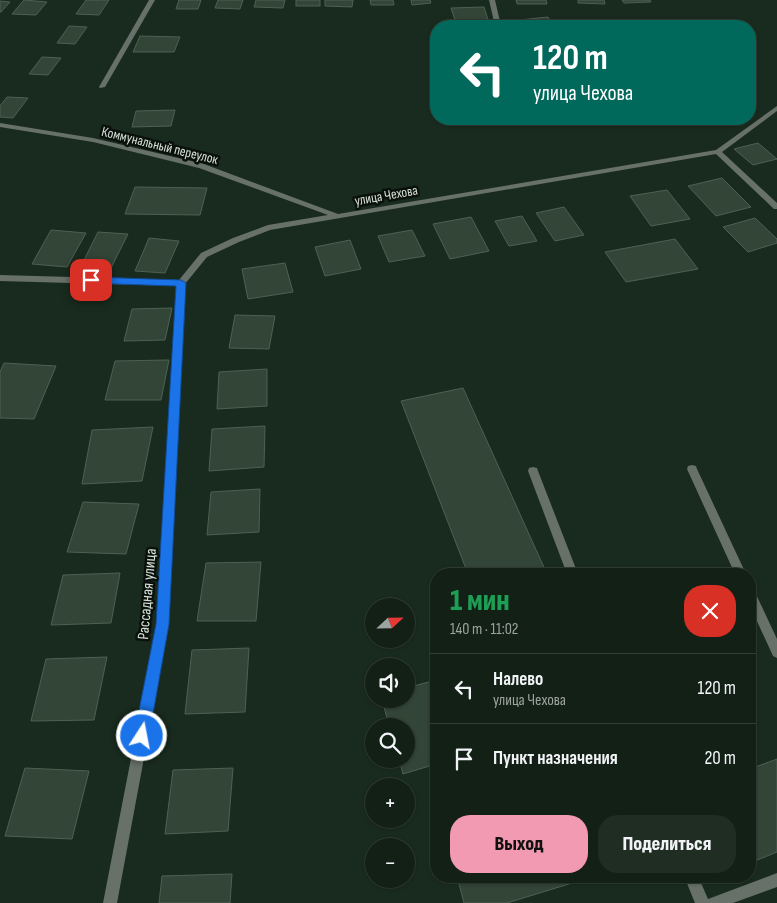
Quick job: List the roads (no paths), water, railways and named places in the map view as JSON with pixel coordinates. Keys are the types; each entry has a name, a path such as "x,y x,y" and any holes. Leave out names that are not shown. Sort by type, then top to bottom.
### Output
{"street":[{"path":"102,87 152,0"},
{"path":"492,0 497,20"},
{"name":"улица Чехова","path":"756,124 777,108"},
{"name":"Коммунальный переулок","path":"0,125 93,140 201,166 338,217"},
{"name":"улица Чехова","path":"181,283 204,255 268,228 718,152 754,125"},
{"path":"718,152 777,207"},
{"path":"0,278 181,283"},
{"name":"Рассадная улица","path":"110,903 163,624 181,283"},
{"path":"692,469 738,568"},
{"path":"533,471 571,568"},
{"path":"756,607 777,652"},
{"path":"713,903 777,880"},
{"path":"694,883 702,903"}]}
